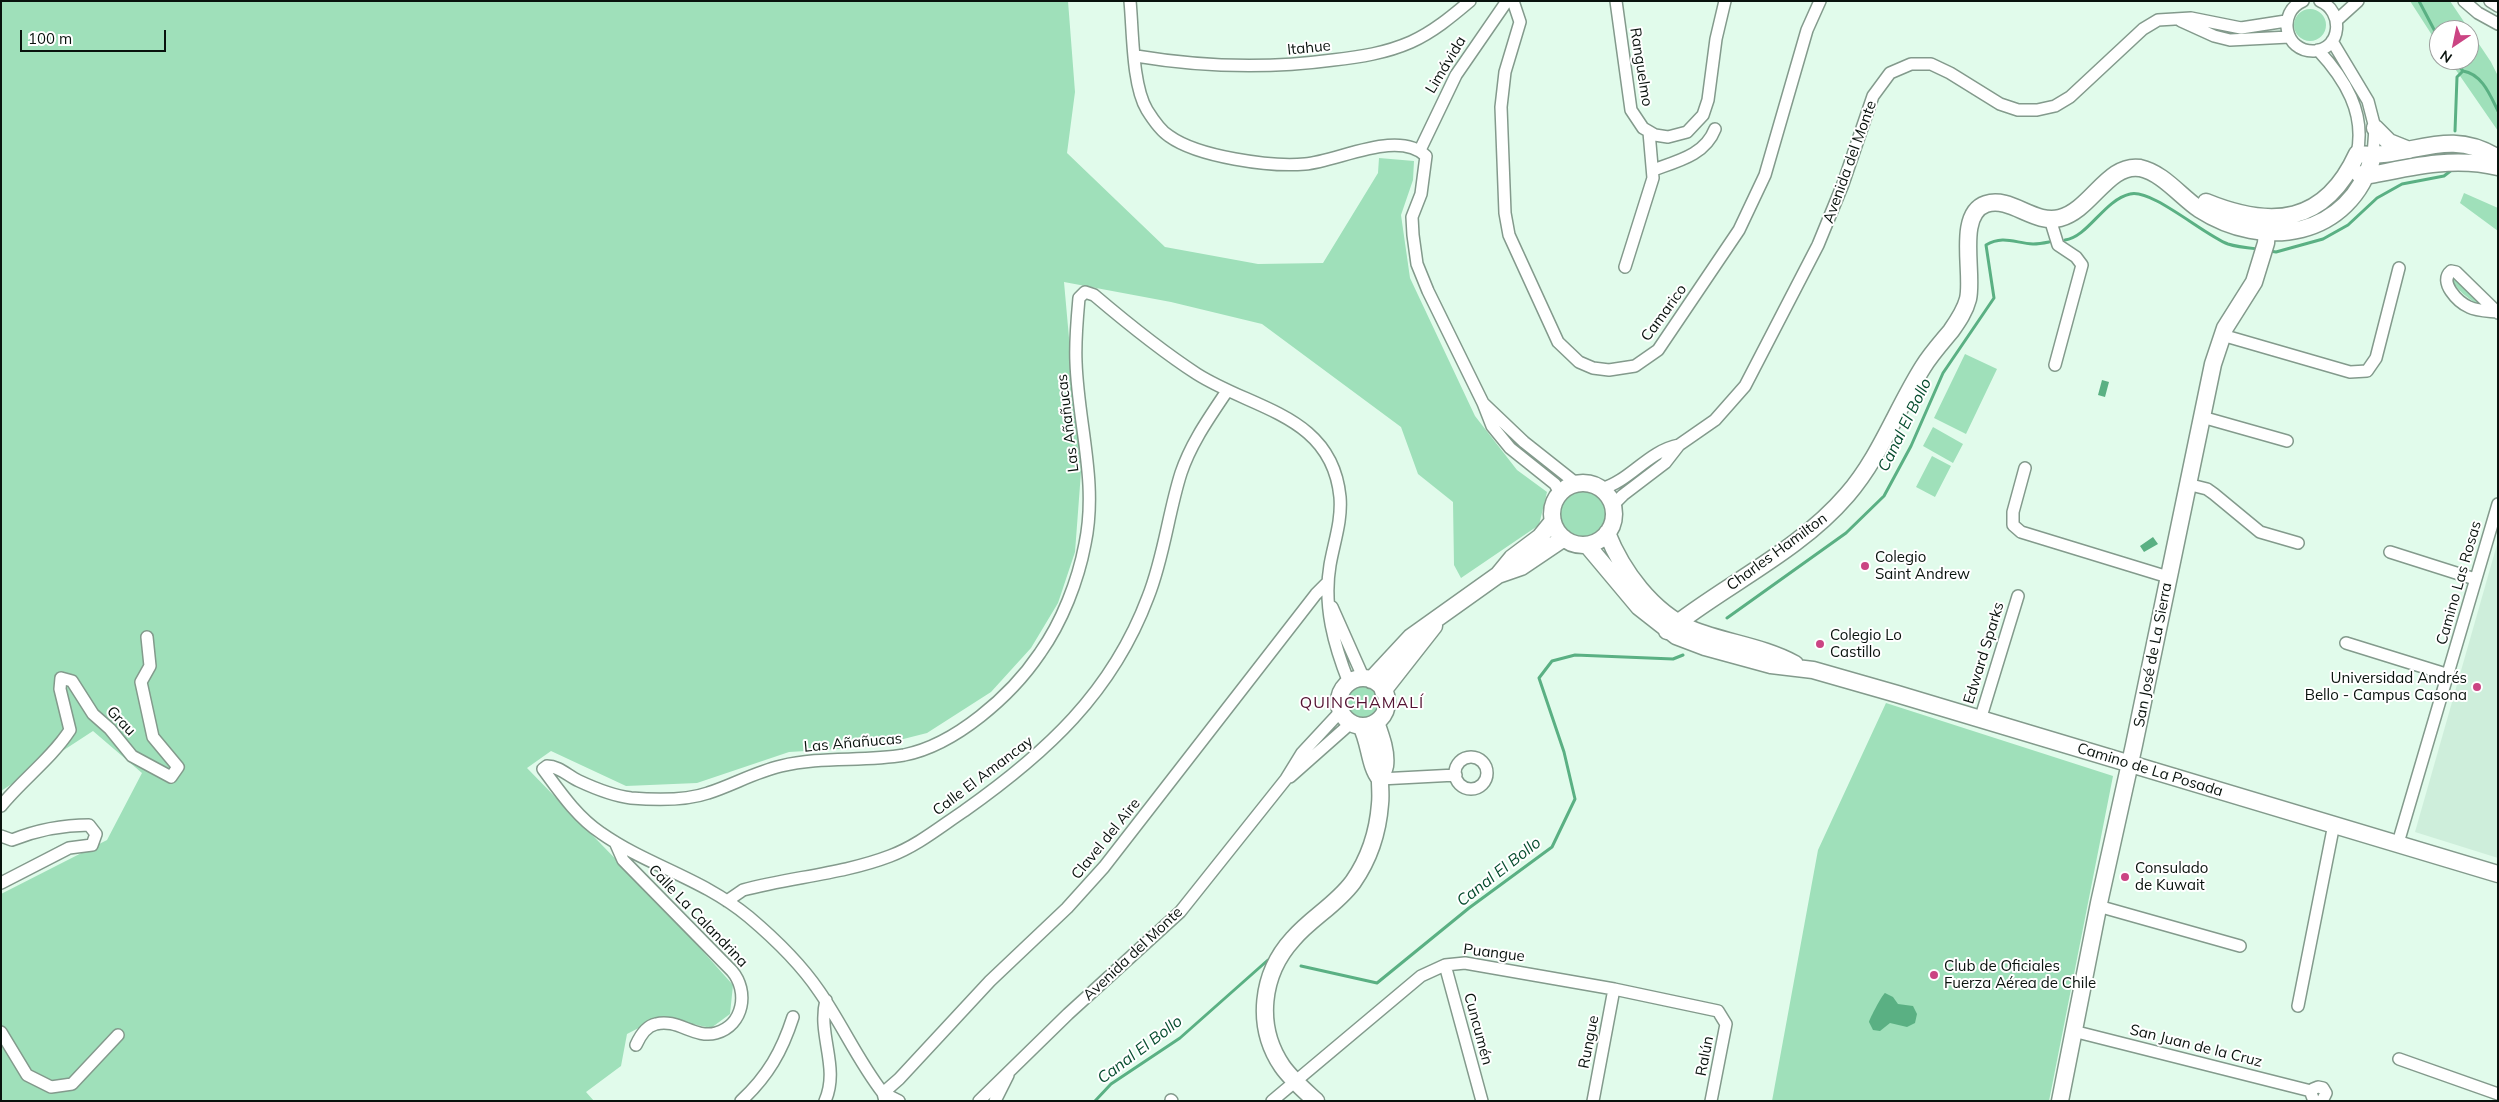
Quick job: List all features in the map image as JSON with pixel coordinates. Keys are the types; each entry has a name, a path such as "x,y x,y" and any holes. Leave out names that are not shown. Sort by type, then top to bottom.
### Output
{"street":[{"path":"1130,1 1137,80 1146,109 1168,136 1190,147 1225,157 1264,164 1306,164 1386,144 1420,150 1426,156 1421,194 1412,217 1418,264 1428,291 1492,426 1503,441 1555,484 1560,493"},
{"name":"Itahue","path":"1136,56 1191,64 1247,67 1303,64 1362,56 1386,51 1420,38 1444,23 1470,1"},
{"name":"Limávida","path":"1420,150 1456,75 1507,1"},
{"name":"Camarico","path":"1512,1 1520,22 1505,72 1501,107 1505,213 1509,235 1558,342 1579,362 1593,368 1608,370 1635,366 1658,350 1739,230 1765,174 1806,30 1820,1"},
{"name":"Ranguelmo","path":"1616,1 1629,104 1634,117 1649,132"},
{"path":"1625,267 1651,186 1653,170 1649,132 1661,136 1680,135 1694,127 1703,115 1708,100 1716,39 1725,1"},
{"path":"2303,1 2291,5 2286,21 2289,37 2299,47 2318,50 2332,41 2337,31 2337,20 2328,3"},
{"path":"2337,20 2358,1"},
{"path":"2464,1 2478,13 2498,24"},
{"path":"2490,1 2498,6"},
{"path":"2172,18 2214,36 2230,40 2289,37"},
{"name":"Avenida del Monte","path":"1612,506 1622,495 1665,463 1679,445 1723,413 1738,396 1751,376 1818,245 1843,184 1873,96 1890,73 1911,64 1931,64 1950,72 2000,104 2018,110 2037,110 2055,106 2070,97 2147,26 2158,20 2192,18 2242,28 2286,21"},
{"path":"2268,225 2303,230 2326,220 2350,199 2366,176 2373,156 2375,128 2364,91 2332,41"},
{"path":"2055,365 2082,265 2076,257 2058,244 2050,219 2060,218 2077,210 2112,176 2127,168 2151,172 2212,216 2253,230 2316,206 2340,185 2349,172 2357,154 2360,125 2353,99 2318,50"},
{"path":"2375,128 2389,142 2409,150"},
{"path":"1653,170 1699,152 1709,142 1715,129"},
{"path":"2357,154 2373,156 2462,143 2483,149 2498,158"},
{"path":"2349,172 2366,176 2447,162 2474,162 2498,167"},
{"name":"Charles Hamilton","path":"1673,626 1807,533 1830,514 1859,481 1876,456 1922,369 1963,312 1968,298 1970,279 1968,229 1973,213 1986,204 1998,203 2050,219"},
{"name":"San José de La Sierra","path":"2060,1101 2098,906 2130,764 2202,417 2222,334 2254,282 2268,225"},
{"path":"2222,334 2350,372 2367,371 2376,358 2399,268"},
{"name":"Las Añañucas","path":"615,842 582,817 543,769 547,766 553,766 578,781 628,798 657,800 707,794 743,777 782,766 820,760 874,759 906,754 950,737 978,718 1009,691 1040,653 1066,607 1085,544 1091,498 1076,364 1079,298 1085,292 1094,296 1180,363 1227,391"},
{"path":"1227,391 1292,419 1315,439 1328,456 1336,476 1341,510 1328,582 1330,604 1367,683 1386,708 1357,721"},
{"name":"Calle El Amancay","path":"727,901 743,890 867,864 910,847 1014,775 1062,732 1106,677 1137,623 1159,567 1185,463 1198,434 1227,391"},
{"path":"1483,404 1524,442 1577,484"},
{"path":"2202,417 2287,441"},
{"name":"Avenida del Monte","path":"1601,489 1614,484 1659,452 1679,445"},
{"path":"2025,468 2013,512 2013,525 2021,532 2168,577"},
{"path":"1577,484 1592,485 1601,489 1612,506 1612,523 1607,534 1598,541 1587,544 1572,543 1564,538 1553,521 1553,506 1560,493 1577,484"},
{"path":"2187,484 2207,489 2260,532 2298,543"},
{"name":"Camino Las Rosas","path":"2398,843 2498,504"},
{"path":"1316,1101 1295,1082 1278,1060 1267,1033 1265,1005 1268,984 1277,962 1288,944 1340,897 1360,871 1370,851 1377,827 1380,779 1374,769 1369,745 1357,721 1339,698 1344,687 1367,683 1439,618 1498,575 1512,558 1540,537 1553,521"},
{"name":"Camino de La Posada","path":"1607,534 1616,554 1635,583 1689,642 1770,665 1801,668 2498,874"},
{"path":"1498,575 1521,566 1564,538"},
{"name":"Camino de La Posada","path":"1587,544 1640,607 1673,626"},
{"path":"2390,552 2475,579"},
{"name":"Clavel del Aire","path":"884,1097 1005,965 1067,908 1104,867 1312,599 1328,582"},
{"name":"Edward Sparks","path":"1980,720 2018,596"},
{"name":"Grau","path":"1,806 34,769 60,745 70,730 60,689 62,678 72,681 93,714 110,729 132,756 171,777 178,766 153,738 141,682 150,666 147,638"},
{"path":"2346,643 2449,675"},
{"name":"Avenida del Monte","path":"980,1101 993,1086 1009,1074 1062,1020 1180,912 1286,780 1302,753 1357,721"},
{"path":"1380,779 1456,775"},
{"path":"2298,1006 2334,824"},
{"path":"1,836 12,840 32,832 76,825 89,825 96,834 92,845 69,848 1,883"},
{"path":"615,842 689,878 727,901 781,947 807,974 826,1000 850,1045 884,1097 899,1101"},
{"name":"Calle La Calandrina","path":"615,842 623,860 732,971 740,982 743,994 741,1007 736,1018 722,1031 703,1034 675,1025 659,1023 647,1029 636,1045"},
{"path":"2098,906 2240,946"},
{"name":"Puangue","path":"1272,1101 1406,986 1428,972 1445,965 1476,963 1614,988 1711,1008 1723,1017"},
{"name":"Cuncumén","path":"1445,965 1482,1101"},
{"name":"Rungue","path":"1593,1101 1614,988"},
{"path":"825,1101 832,1073 823,1019 826,1000"},
{"path":"741,1101 758,1085 772,1066 783,1045 793,1017"},
{"name":"Ralún","path":"1712,1101 1725,1030 1723,1017"},
{"name":"San Juan de la Cruz","path":"2074,1030 2313,1096 2315,1087 2323,1088 2326,1095 2322,1101"},
{"path":"1,1032 27,1075 52,1087 72,1084 118,1035"},
{"path":"2399,1059 2498,1094"},
{"name":"Avenida del Monte","path":"995,1101 1009,1074"}],"shaded area":[{"path":"1,1 1068,1 1075,92 1067,153 1165,247 1258,264 1323,263 1378,173 1379,158 1414,161 1413,180 1401,215 1410,278 1475,416 1517,470 1547,492 1539,525 1461,578 1454,565 1453,502 1418,474 1401,427 1262,324 1171,302 1064,282 1081,472 1075,552 1058,603 1031,648 991,692 927,733 872,747 789,752 697,783 626,786 551,751 527,768 674,919 733,985 730,1014 711,1028 660,1017 627,1034 621,1066 586,1092 594,1101 1,1101 1,894 107,840 142,773 93,731 1,791"},
{"path":"2410,1 2450,1 2463,20 2429,20 2429,30"},
{"path":"2310,9 2321,14 2326,25 2321,36 2310,41 2299,36 2294,25 2299,14"},
{"path":"2479,44 2498,76 2498,131 2456,70 2479,70"},
{"path":"2464,193 2498,208 2498,231 2460,203"},
{"path":"2451,276 2456,277 2487,305 2483,307 2468,298 2459,290"},
{"path":"1965,354 1997,369 1966,434 1934,418"},
{"path":"2102,380 2109,382 2105,397 2098,395"},
{"path":"1933,427 1963,444 1953,463 1923,446"},
{"path":"1932,456 1951,466 1935,497 1916,487"},
{"path":"1583,491 1592,493 1600,498 1605,506 1607,515 1605,524 1600,532 1592,537 1583,539 1574,537 1566,532 1561,524 1559,515 1561,506 1566,498 1574,493"},
{"path":"2153,537 2158,544 2144,552 2140,546"},
{"name":"Universidad Andrés Bello - Campus Casona","path":"2498,541 2498,858 2415,832"},
{"path":"1363,685 1375,690 1380,702 1375,714 1363,719 1351,714 1346,702 1351,690"},
{"name":"Club de Oficiales Fuerza Aérea de Chile","path":"1886,703 2113,776 2049,1101 1772,1101 1818,850"},
{"path":"1885,993 1893,997 1898,1004 1913,1006 1917,1014 1915,1023 1907,1027 1890,1023 1880,1031 1873,1030 1869,1022"}],"waterway":[{"path":"2419,1 2429,20"},
{"name":"Canal El Bollo","path":"2455,131 2457,77 2463,71 2475,76 2485,86 2498,111"},
{"name":"Canal El Bollo","path":"2270,251 2276,252 2323,239 2348,225 2377,198 2402,184 2444,176 2453,169"},
{"name":"Canal El Bollo","path":"2065,240 2081,232 2112,203 2130,194 2139,194 2164,205 2228,244 2258,249"},
{"name":"Canal El Bollo","path":"1727,618 1846,533 1884,496 1911,446 1943,373 1994,298 1986,245 1998,240 2033,244 2049,242"},
{"name":"Canal El Bollo","path":"1301,966 1377,983 1469,908 1552,847 1575,799 1564,752 1539,678 1552,661 1575,655 1673,659 1683,655"},
{"name":"Canal El Bollo","path":"1095,1101 1111,1084 1180,1038 1268,960"}],"place":[{"name":"Colegio Saint Andrew","path":"1865,566"},
{"name":"Colegio Lo Castillo","path":"1820,644"},
{"name":"Universidad Andrés Bello - Campus Casona","path":"2477,687"},
{"name":"Consulado de Kuwait","path":"2125,877"},
{"name":"Club de Oficiales Fuerza Aérea de Chile","path":"1934,975"}],"district":[{"name":"QUINCHAMALÍ","path":"1362,703"}]}
